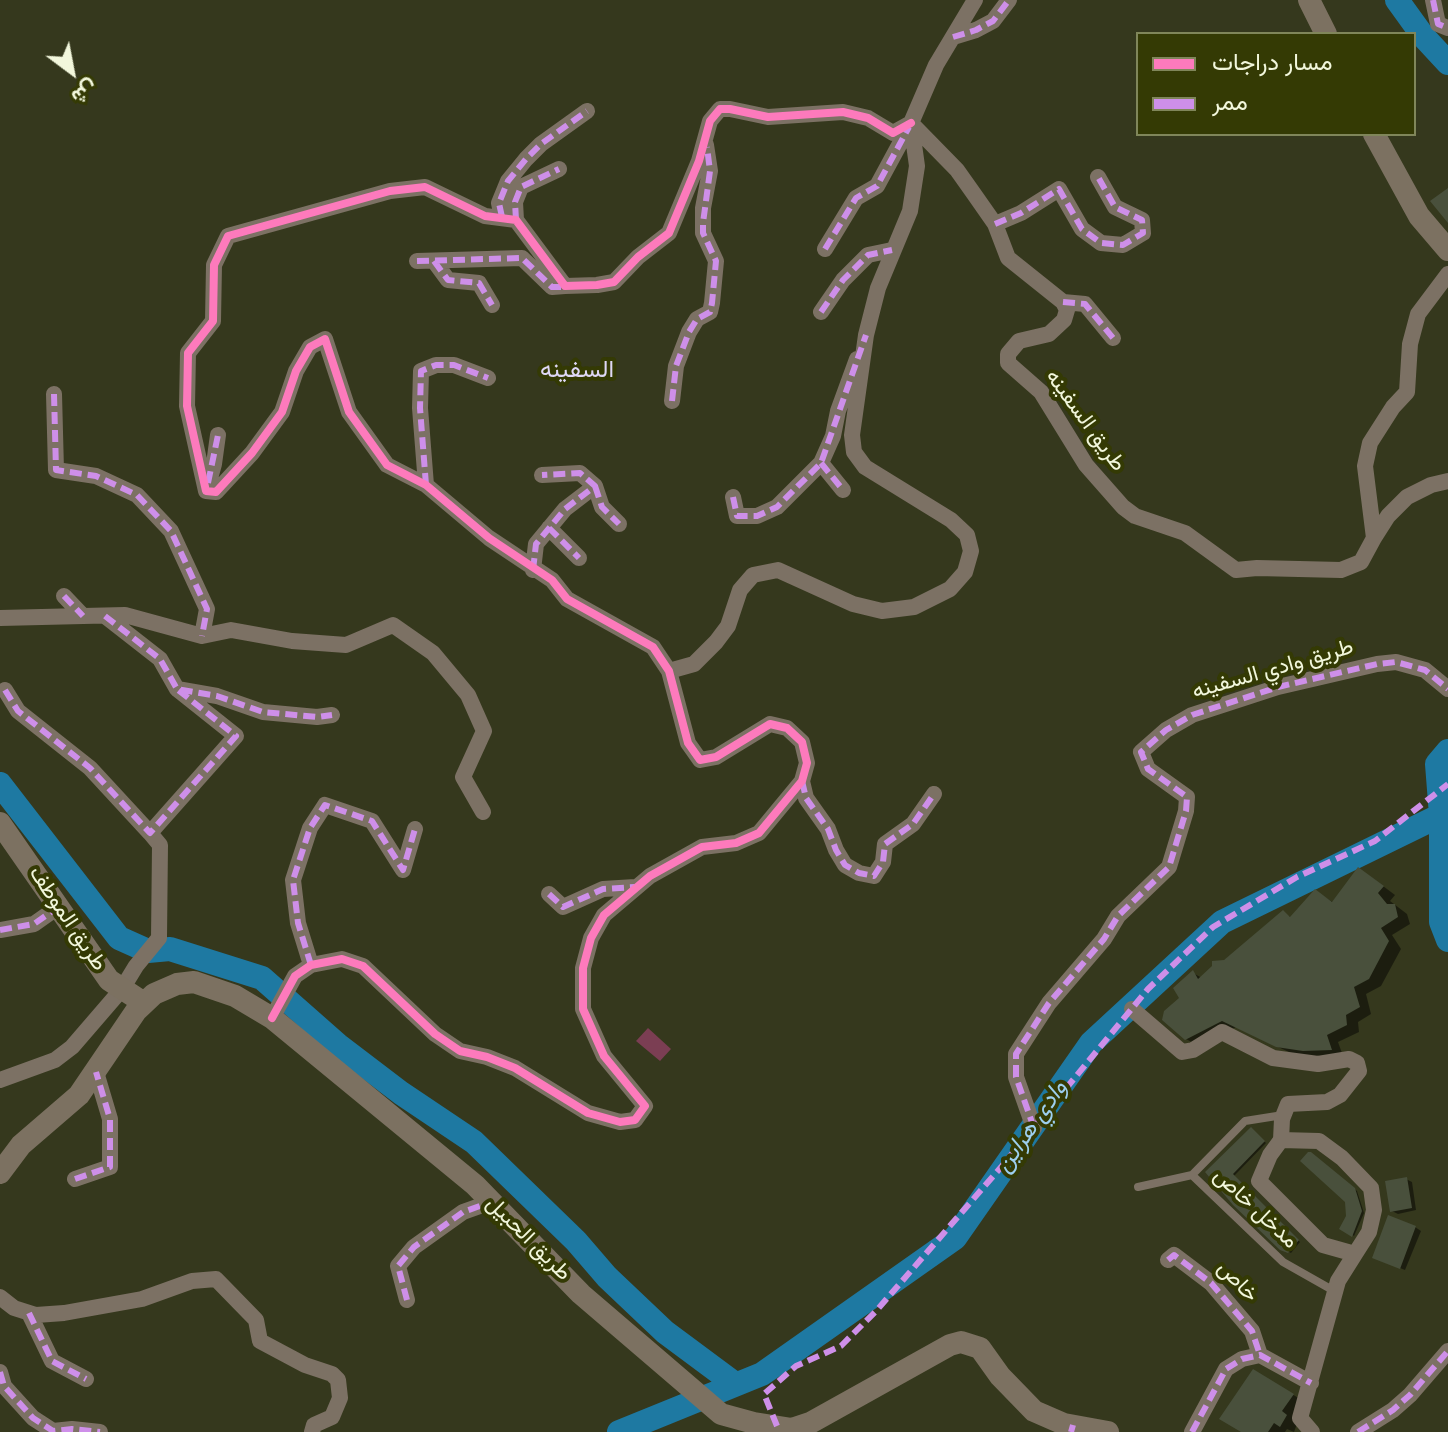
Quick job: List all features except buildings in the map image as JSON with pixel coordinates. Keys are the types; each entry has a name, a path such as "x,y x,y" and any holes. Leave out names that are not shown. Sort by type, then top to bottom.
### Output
{"street":[{"path":"825,249 856,198 877,186 911,123 936,65 975,0"},
{"path":"953,37 993,21 1009,0"},
{"path":"1309,0 1325,32"},
{"path":"1433,0 1438,24 1448,28"},
{"path":"417,261 522,258 552,287 614,282 638,257 669,233 699,161 704,135 720,109 768,117 843,112 868,118 893,133 911,123"},
{"path":"565,286 499,203 508,181 541,144 587,111"},
{"path":"911,123 957,170 995,224 1008,258 1063,302 1085,304 1113,338"},
{"path":"733,497 737,516 757,516 777,507 821,463 892,250 910,211 917,166 911,123"},
{"path":"672,401 676,366 689,332 697,319 710,312 712,303 716,261 703,233 703,208 710,171 704,135"},
{"path":"1375,136 1419,216 1448,250"},
{"path":"509,218 521,187 559,169"},
{"path":"995,224 1021,213 1059,189 1082,229 1101,243 1123,245 1143,233 1142,220 1115,207 1098,177"},
{"path":"206,491 187,406 188,353 213,321 214,265 228,236 390,191 425,187 485,216 509,218"},
{"path":"821,312 843,280 868,255 892,250"},
{"path":"434,261 448,280 479,283 492,305"},
{"path":"1374,538 1365,466 1370,443 1393,407 1407,392 1410,344 1418,314 1448,274"},
{"name":"طريق السفينه","path":"1063,302 1067,310 1064,320 1049,334 1019,341 1008,354 1008,363 1041,392 1086,465 1123,507 1135,516 1185,533 1236,570 1341,570 1361,562 1388,516 1407,497 1431,485 1448,481"},
{"path":"669,671 694,664 716,642 728,626 740,590 753,575 778,570 853,604 882,611 914,607 950,589 965,572 971,551 967,535 951,520 865,467 854,452 852,435 866,335"},
{"path":"206,491 216,492 252,453 282,412 296,371 310,347 325,339 349,412 387,465 426,485 470,524 533,570 552,580 567,599 653,647 669,671 688,743 700,760 716,757 770,724 787,728 802,742 807,763 802,781 759,833 736,843 702,847 635,887 604,915 591,938 583,968 583,1009 604,1056 645,1106 635,1120 620,1122 588,1113 515,1068 460,1051 435,1034 363,966 342,959 311,965 295,976 272,1018"},
{"path":"426,485 420,408 421,371 436,365 454,365 488,378"},
{"path":"54,394 56,470 96,476 137,495 171,531 207,609 202,636"},
{"path":"206,491 218,435"},
{"path":"821,463 843,490"},
{"path":"542,475 580,473 595,486 602,507 619,524"},
{"path":"533,570 536,544 565,509 595,486"},
{"path":"549,528 579,558"},
{"path":"64,596 83,616"},
{"path":"0,618 125,615 202,636 231,630 292,641 346,645 393,625 433,653 468,695 484,731 463,777 483,812"},
{"path":"105,616 160,659 177,689 236,736 150,833"},
{"name":"طريق وادي السفينه","path":"1034,1128 1016,1077 1016,1054 1049,1003 1104,939 1118,916 1169,867 1186,811 1187,797 1148,769 1141,752 1166,730 1192,715 1253,694 1377,664 1396,662 1425,670 1448,689"},
{"path":"177,689 217,696 263,712 317,717 332,715"},
{"path":"0,1080 55,1060 72,1047 122,989 159,938 160,845 90,768 18,711 5,690"},
{"path":"802,781 806,798 828,829 845,865 859,873 874,876 883,862 885,844 913,824 934,794"},
{"path":"311,965 298,923 293,880 310,828 325,805 372,821 403,870 415,829"},
{"name":"طريق الموطف","path":"0,823 109,980 144,1003"},
{"path":"549,894 563,907 603,889 635,887"},
{"path":"0,930 34,924 58,907"},
{"name":"طريق الحبيل","path":"0,1173 21,1145 79,1095 144,1003 154,994 177,984 194,982 235,996 272,1018 443,1159 491,1202 581,1294 721,1414 748,1428 792,1429 810,1423 950,1345 961,1342 980,1348 1000,1376 1034,1411 1072,1429 1108,1432"},
{"path":"1132,1009 1182,1052 1193,1050 1222,1032 1273,1058 1318,1064 1349,1059 1357,1063 1359,1071 1340,1095 1327,1102 1288,1104 1283,1115 1281,1140 1270,1155 1259,1181 1323,1245 1355,1254"},
{"path":"75,1179 110,1167 110,1119 96,1072"},
{"path":"1281,1140 1319,1141 1342,1158 1371,1188 1374,1210 1369,1232 1338,1281 1300,1418 1312,1432"},
{"path":"407,1300 398,1266 414,1247 463,1212 491,1202"},
{"name":"خاص","path":"1168,1260 1174,1255 1211,1283 1252,1331 1260,1355"},
{"path":"0,1297 14,1308 36,1315 64,1313 142,1299 192,1281 216,1279 256,1320 260,1341 305,1365 332,1374 338,1380 340,1398 332,1417 314,1425 312,1432"},
{"path":"29,1313 52,1361 86,1379"},
{"path":"1358,1432 1410,1395 1448,1351"},
{"path":"1192,1432 1226,1369 1242,1359 1260,1355 1311,1383"},
{"path":"0,1372 4,1386 37,1425 53,1431 72,1429 100,1432"}],"lane":[{"name":"مدخل خاص","path":"1138,1187 1192,1175 1245,1121 1283,1115"},
{"name":"مدخل خاص","path":"1192,1175 1283,1262 1336,1292"}],"shaded area":[{"path":"648,1028 671,1049 660,1061 636,1041"}],"waterway":[{"path":"1397,0 1423,36 1448,63"},
{"path":"1448,751 1437,764 1441,815 1441,922 1448,940"},
{"path":"0,784 119,938 148,951 170,949 262,978 338,1045 401,1093 474,1142 665,1332 735,1384"},
{"name":"وادي هراين","path":"619,1432 762,1374 955,1238 1091,1043 1222,922 1441,815"}],"marked path":[{"path":"953,37 993,21 1009,0"},
{"path":"1433,0 1438,24 1448,28"},
{"path":"502,217 499,203 508,181 541,144 587,111"},
{"path":"825,249 856,198 877,186 909,127"},
{"path":"672,401 676,366 689,332 697,319 710,312 712,303 716,261 703,233 710,171 707,147"},
{"path":"516,220 515,202 521,187 559,169"},
{"path":"995,224 1021,213 1059,189 1082,229 1101,243 1123,245 1143,233 1142,220 1115,207 1098,177"},
{"path":"821,312 843,280 868,255 892,250"},
{"path":"417,261 522,258 552,287 561,287"},
{"path":"434,261 448,280 479,283 492,305"},
{"path":"1063,302 1085,304 1113,338"},
{"path":"733,497 737,516 757,516 777,507 821,463 866,335"},
{"path":"426,485 420,408 421,371 436,365 454,365 488,378"},
{"path":"54,394 56,470 96,476 137,495 171,531 207,609 202,636"},
{"path":"208,483 218,435"},
{"path":"821,463 843,490"},
{"path":"533,570 536,544 565,509 595,486 580,473 542,475"},
{"path":"595,486 602,507 619,524"},
{"path":"549,528 579,558"},
{"path":"64,596 83,616"},
{"path":"105,616 160,659 177,689 217,696 263,712 317,717 332,715"},
{"path":"1034,1128 1016,1077 1016,1054 1049,1003 1104,939 1118,916 1169,867 1186,811 1187,797 1148,769 1141,752 1166,730 1192,715 1278,687 1377,664 1396,662 1425,670 1448,689"},
{"path":"5,690 18,711 90,768 150,833 236,736 177,689"},
{"path":"802,781 806,798 828,829 845,865 859,873 874,876 883,862 885,844 913,824 934,794"},
{"path":"777,1426 764,1394 796,1366 841,1346 877,1310 1002,1166 1148,989 1213,927 1297,877 1375,841 1448,784"},
{"path":"311,965 298,923 293,880 310,828 325,805 372,821 403,870 415,829"},
{"path":"549,894 563,907 603,889 635,887"},
{"path":"0,930 34,924 58,907"},
{"path":"75,1179 110,1167 110,1119 96,1072"},
{"path":"407,1300 398,1266 414,1247 463,1212 491,1202"},
{"path":"1168,1260 1174,1255 1211,1283 1252,1331 1260,1355"},
{"path":"29,1313 52,1361 86,1379"},
{"path":"1358,1432 1410,1395 1448,1351"},
{"path":"1192,1432 1226,1369 1242,1359 1260,1355 1311,1383"},
{"path":"0,1372 4,1386 33,1418 53,1431 72,1429 100,1432"},
{"path":"1071,1432 1073,1425"}],"cycle path":[{"path":"272,1018 295,976 311,965 342,959 363,966 435,1034 460,1051 515,1068 588,1113 620,1122 635,1120 645,1106 604,1056 583,1009 583,968 591,938 604,915 650,876 702,847 736,843 759,833 802,781 807,763 802,742 787,728 770,724 716,757 700,760 688,743 669,671 653,647 567,599 552,580 489,538 426,485 387,465 349,412 325,339 310,347 296,371 282,412 252,453 216,492 206,491 187,406 188,353 213,321 214,265 228,236 390,191 425,187 485,216 516,220 565,286 597,285 614,282 638,257 669,233 699,161 710,121 720,109 768,117 843,112 868,118 893,133 911,123"}],"district":[{"name":"السفينه","path":"577,371"}]}
